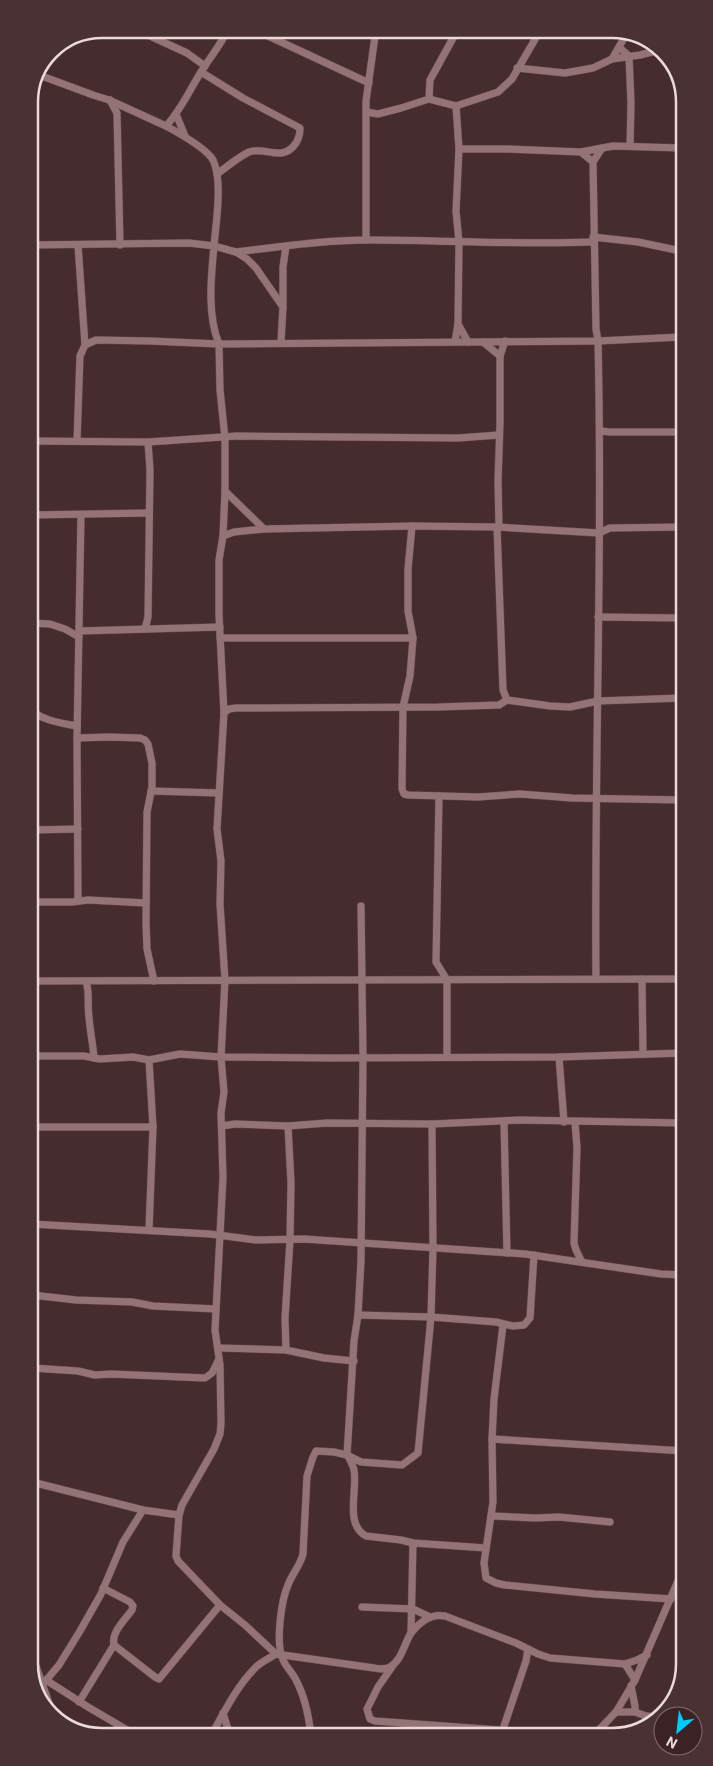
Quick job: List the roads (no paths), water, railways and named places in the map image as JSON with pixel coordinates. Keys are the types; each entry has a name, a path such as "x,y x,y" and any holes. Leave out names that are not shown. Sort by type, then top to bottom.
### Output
{"street":[{"path":"152,37 187,53 203,69 242,98 300,128 299,137 294,146 287,151 269,153 255,150 248,152 217,174"},
{"path":"166,126 176,114 224,37"},
{"path":"271,37 369,84"},
{"path":"366,240 366,101 375,38"},
{"path":"429,99 430,80 453,38"},
{"path":"366,112 378,114 429,99 456,106 498,92 506,86 536,38"},
{"path":"612,59 623,39"},
{"path":"619,47 629,56 630,146"},
{"path":"517,68 565,73 593,68 612,59 652,52"},
{"path":"42,76 110,100 186,137 212,158 217,174 217,204 211,282 212,322 219,344 220,390 225,438 226,491 224,536 219,560 220,638 224,713 218,829 221,861 220,904 225,980 221,1057 224,1092 221,1113 223,1177 215,1330 221,1390 220,1434 210,1456 185,1497 180,1516 176,1549 178,1561 220,1605 279,1654 300,1688 311,1728"},
{"path":"110,100 117,113 120,245"},
{"path":"456,106 459,149 456,210 459,242 456,342"},
{"path":"117,113 126,107"},
{"path":"176,114 186,137"},
{"path":"459,149 581,152 613,146 676,148"},
{"path":"596,979 595,871 600,430 592,162 602,148"},
{"path":"581,152 592,162"},
{"path":"236,252 366,240 539,244 593,239 638,242 676,250"},
{"path":"38,245 189,243 214,246 236,252 247,259 256,268 283,307"},
{"path":"77,441 80,356 85,344 78,245"},
{"path":"281,342 283,307 282,267 286,246"},
{"path":"458,324 468,342"},
{"path":"85,344 96,340 150,340 219,344 676,338"},
{"path":"505,341 500,356 498,527 504,690 507,700"},
{"path":"483,342 500,356"},
{"path":"600,430 610,432 676,432"},
{"path":"38,441 148,442 225,438 448,438 499,435"},
{"path":"145,629 148,617 150,513 148,442"},
{"path":"226,491 264,529"},
{"path":"38,515 150,513"},
{"path":"78,901 77,726 81,515"},
{"path":"224,536 234,532 264,529 412,526 498,527 599,533 610,528 676,527"},
{"path":"412,526 408,569 408,611 413,638 410,676 403,707 402,790 404,794 478,797 520,794 676,800"},
{"path":"598,617 676,618"},
{"path":"38,623 50,624 79,634 145,629 220,627"},
{"path":"220,638 413,638"},
{"path":"490,704 498,699 504,690"},
{"path":"224,713 229,709 236,708 499,705 507,700 570,707 598,701 676,698"},
{"path":"38,716 52,721 77,726"},
{"path":"77,738 140,738 146,740 148,744 152,764 151,791 147,812 146,939 154,981"},
{"path":"151,791 219,793"},
{"path":"439,796 436,962 447,980 448,1057"},
{"path":"38,830 78,829"},
{"path":"37,902 88,900 146,903"},
{"path":"361,906 363,1056 360,1243 362,1261 354,1341 348,1455 354,1469 354,1517 357,1529 366,1536 413,1543 486,1548"},
{"path":"642,979 643,1054"},
{"path":"37,981 87,984 96,981 676,979"},
{"path":"87,984 94,1058"},
{"path":"37,1056 133,1057 149,1060 180,1054 221,1057 559,1057 676,1053"},
{"path":"559,1057 564,1122"},
{"path":"149,1060 153,1127 149,1230"},
{"path":"222,1126 235,1124 288,1126 327,1123 432,1124 504,1121 676,1123"},
{"path":"504,1121 507,1253"},
{"path":"575,1122 577,1148 574,1224 576,1250 582,1262"},
{"path":"279,1654 278,1636 284,1596 303,1554 307,1476 316,1451 348,1455 362,1462 402,1465 418,1454 431,1317 433,1248 432,1124"},
{"path":"286,1350 291,1183 288,1126"},
{"path":"37,1127 153,1127"},
{"path":"37,1224 149,1230 256,1240 304,1239 534,1255 676,1275"},
{"path":"568,1260 576,1250"},
{"path":"358,1315 431,1317 496,1322 503,1325 519,1326 528,1322 530,1318 534,1255"},
{"path":"37,1296 153,1306 216,1309"},
{"path":"503,1325 494,1399 492,1439 493,1502 486,1548 484,1574 486,1578 496,1584 595,1594 671,1599"},
{"path":"218,1348 286,1350 324,1358 354,1361"},
{"path":"206,1378 210,1375 219,1359"},
{"path":"37,1368 78,1371 94,1375 206,1378 221,1390"},
{"path":"492,1439 676,1450"},
{"path":"37,1483 143,1510 180,1516"},
{"path":"45,1682 59,1665 80,1631 103,1588 123,1542 143,1510"},
{"path":"491,1516 559,1517 610,1522"},
{"path":"413,1543 411,1561 411,1633 400,1656 392,1666 367,1709 370,1719 375,1721 430,1728"},
{"path":"601,1728 616,1712 633,1683 676,1587"},
{"path":"79,1702 114,1645 115,1634 133,1606 130,1602 103,1588"},
{"path":"114,1645 159,1679 220,1605"},
{"path":"362,1608 412,1609 430,1617"},
{"path":"411,1633 430,1617 436,1615 445,1616 550,1658 625,1664 647,1655"},
{"path":"266,1645 278,1636"},
{"path":"503,1728 526,1661 528,1648"},
{"path":"215,1728 240,1686 257,1666 279,1654 382,1669 392,1666"},
{"path":"526,1661 542,1656"},
{"path":"625,1664 633,1683 635,1712"},
{"path":"37,1666 45,1682 48,1700"},
{"path":"45,1682 124,1728"},
{"path":"616,1712 635,1712 649,1716"},
{"path":"223,1713 228,1728"}]}
